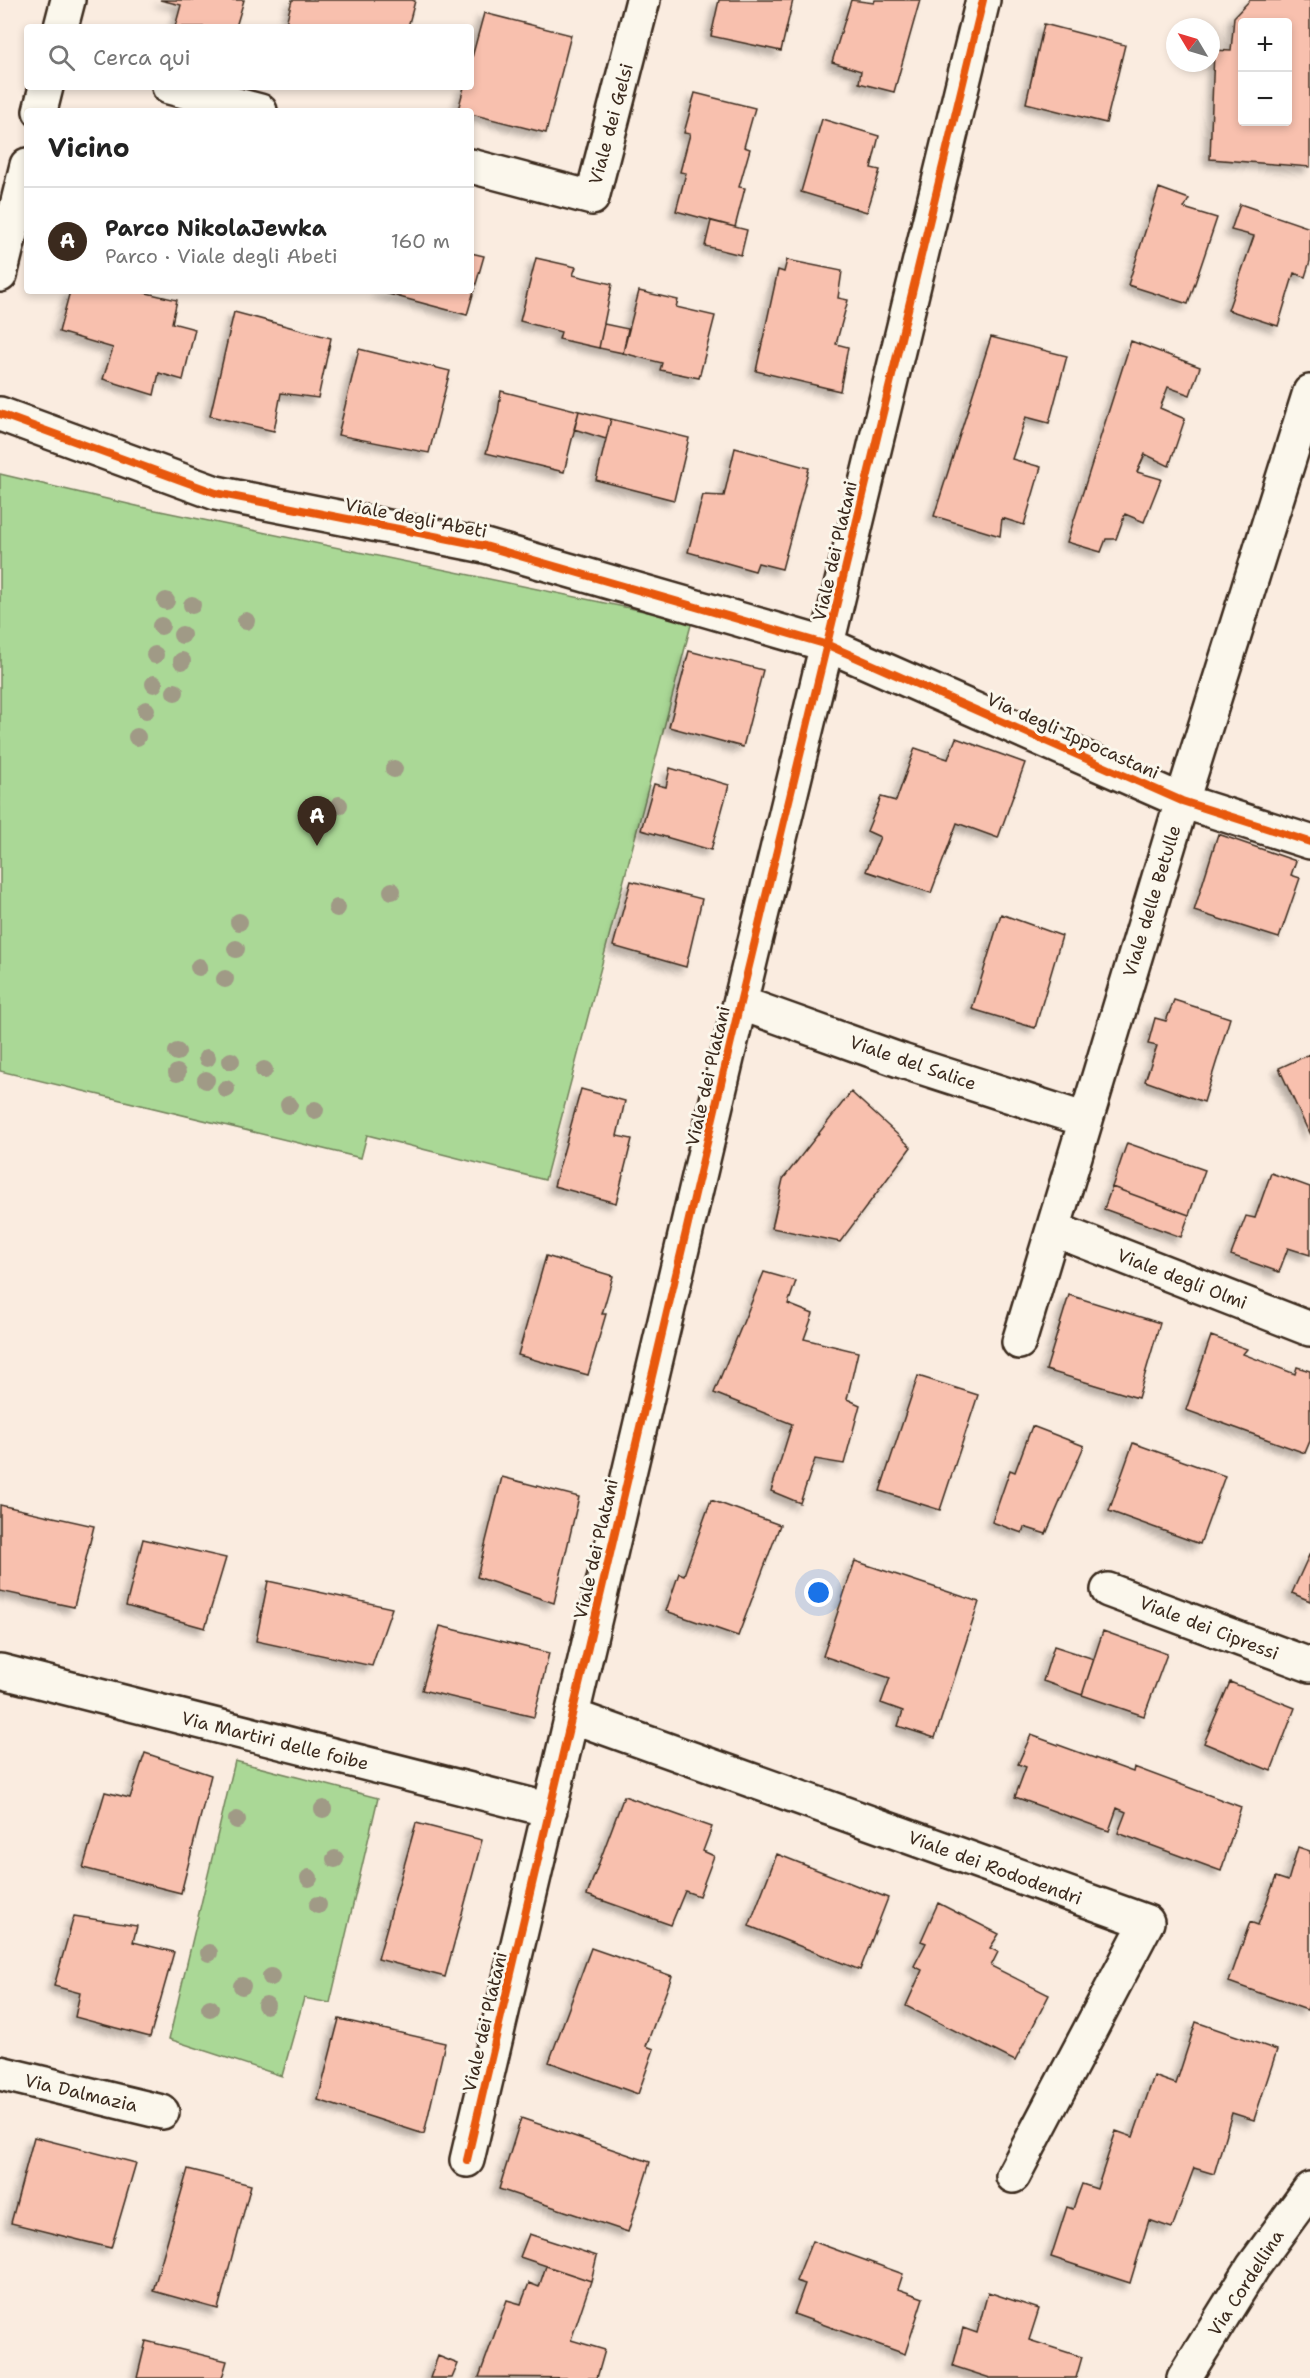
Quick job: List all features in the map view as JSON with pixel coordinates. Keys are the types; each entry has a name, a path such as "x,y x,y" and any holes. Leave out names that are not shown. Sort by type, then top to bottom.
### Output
{"street":[{"path":"62,24 68,0"},
{"name":"Viale dei Gelsi","path":"474,167 592,198 643,0"},
{"name":"Viale dei Platani","path":"467,2160 741,1003 983,0"},
{"path":"41,108 45,90"},
{"path":"180,90 248,108"},
{"path":"0,275 24,177"},
{"name":"Viale delle Betulle","path":"1019,1342 1182,801 1310,392"},
{"name":"Viale degli Abeti","path":"0,414 216,493 485,546 828,645"},
{"name":"Via degli Ippocastani","path":"828,645 1182,801 1310,842"},
{"name":"Viale del Salice","path":"741,1003 902,1061 1086,1120"},
{"name":"Viale degli Olmi","path":"1053,1229 1310,1329"},
{"name":"Viale dei Cipressi","path":"1108,1590 1310,1665"},
{"name":"Via Martiri delle foibe","path":"0,1671 550,1810"},
{"name":"Viale dei Rododendri","path":"572,1716 1147,1922 1014,2176"},
{"name":"Via Dalmazia","path":"0,2073 162,2112"},
{"name":"Via Cordellina","path":"1184,2378 1253,2267 1310,2189"}],"green space":[{"path":"0,474 141,507 692,621 545,1180 367,1135 361,1158 0,1071"},
{"path":"235,1761 378,1798 330,2003 304,1998 282,2076 169,2039"}],"building":[{"path":"160,0 244,0 237,24 176,24 181,5"},
{"path":"292,0 415,1 409,24 286,24"},
{"path":"719,0 793,0 781,51 711,36"},
{"path":"851,0 874,3 875,0 920,0 894,92 859,83 861,71 832,62"},
{"path":"1250,0 1310,0 1310,167 1210,159 1213,72 1220,72 1220,50 1231,51 1234,17"},
{"path":"484,13 571,35 546,133 474,115 474,108 459,108 463,90 474,90 474,50"},
{"path":"1044,24 1125,45 1106,123 1026,103"},
{"path":"695,93 755,108 744,147 750,149 739,187 745,188 735,227 676,211 686,173 680,172 690,134 684,133"},
{"path":"822,119 879,136 871,168 880,170 867,212 801,192"},
{"path":"1159,188 1189,199 1184,208 1217,218 1188,304 1128,285"},
{"path":"1240,204 1310,228 1310,261 1305,277 1294,273 1278,326 1228,310 1254,236 1231,230"},
{"path":"711,221 747,230 741,255 705,246"},
{"path":"474,254 484,256 474,291"},
{"path":"536,258 576,267 573,275 612,284 599,348 559,339 561,332 520,321"},
{"path":"787,260 842,271 838,298 848,300 836,344 848,347 840,391 756,371 778,270 784,272"},
{"path":"639,291 678,300 676,307 715,316 699,378 660,370 662,363 623,353"},
{"path":"69,294 151,294 177,300 172,323 195,329 183,380 159,373 154,395 103,379 113,348 59,332"},
{"path":"388,294 473,294 467,315"},
{"path":"234,312 331,338 318,398 281,393 274,431 210,416"},
{"path":"604,324 628,329 623,353 599,348"},
{"path":"991,337 1067,356 1049,423 1026,417 1012,459 1041,467 1024,525 1002,518 1000,536 934,516"},
{"path":"1131,341 1200,367 1190,395 1168,387 1160,408 1185,419 1169,466 1145,454 1137,472 1161,479 1144,522 1125,514 1116,539 1106,539 1101,552 1067,542"},
{"path":"359,349 450,371 429,453 338,435"},
{"path":"501,391 579,411 564,472 486,453 498,413"},
{"path":"579,411 611,419 606,439 574,429"},
{"path":"611,419 689,438 674,500 596,480"},
{"path":"735,448 809,468 782,569 758,563 755,571 688,552 703,495 724,496"},
{"path":"689,651 763,670 743,747 669,727"},
{"path":"956,738 1025,763 998,838 957,823 931,893 866,871 880,837 867,831 881,797 896,801 915,748 948,759"},
{"path":"670,768 729,785 711,850 641,830 654,784 666,787"},
{"path":"1218,834 1296,861 1291,875 1300,878 1279,938 1194,911"},
{"path":"631,881 702,899 686,967 613,946"},
{"path":"1001,914 1062,936 1035,1028 972,1009"},
{"path":"1174,1000 1230,1018 1204,1102 1145,1081 1157,1046 1148,1044 1155,1018 1166,1021"},
{"path":"1310,1054 1310,1135 1279,1068"},
{"path":"581,1089 625,1101 617,1136 632,1139 616,1203 554,1186"},
{"path":"851,1092 911,1147 840,1242 772,1228 783,1179"},
{"path":"1127,1143 1205,1170 1189,1215 1112,1187"},
{"path":"1271,1173 1310,1187 1310,1255 1288,1248 1279,1272 1231,1255 1246,1216 1255,1218"},
{"path":"1112,1187 1189,1215 1181,1237 1104,1209"},
{"path":"546,1256 613,1276 602,1314 606,1314 588,1375 518,1355"},
{"path":"764,1272 796,1281 788,1304 813,1314 804,1339 858,1352 847,1399 860,1405 844,1464 815,1459 800,1503 771,1491 792,1424 714,1393"},
{"path":"1069,1295 1160,1323 1138,1398 1046,1370"},
{"path":"1211,1336 1247,1349 1243,1354 1295,1374 1297,1367 1310,1371 1310,1441 1305,1453 1186,1410"},
{"path":"918,1376 978,1395 940,1510 880,1491"},
{"path":"1032,1426 1084,1446 1046,1534 1024,1527 1022,1533 992,1522 1010,1470 1015,1472"},
{"path":"1133,1443 1225,1476 1200,1544 1109,1511"},
{"path":"502,1477 579,1497 554,1603 477,1577"},
{"path":"711,1500 780,1525 738,1636 666,1611 679,1573 684,1575"},
{"path":"0,1505 94,1526 74,1607 0,1591"},
{"path":"143,1539 226,1558 205,1628 126,1606"},
{"path":"1310,1553 1310,1601 1292,1593"},
{"path":"855,1561 979,1602 935,1738 898,1726 903,1711 881,1703 890,1678 823,1656"},
{"path":"268,1581 392,1608 372,1666 256,1641"},
{"path":"440,1626 549,1653 534,1717 422,1690"},
{"path":"1103,1631 1167,1654 1144,1716 1082,1695"},
{"path":"1054,1646 1094,1659 1082,1695 1043,1681"},
{"path":"1230,1682 1295,1708 1271,1771 1204,1743"},
{"path":"1031,1735 1133,1772 1134,1767 1241,1807 1221,1871 1118,1833 1126,1812 1117,1808 1109,1831 1015,1797 1026,1767 1018,1764"},
{"path":"145,1753 211,1775 181,1893 83,1868 105,1792 130,1798"},
{"path":"624,1796 712,1827 703,1851 714,1856 699,1896 685,1891 671,1925 587,1895"},
{"path":"416,1823 482,1840 445,1977 378,1959"},
{"path":"1298,1847 1310,1851 1310,2001 1307,2010 1229,1982 1250,1922 1258,1925 1276,1877 1288,1881"},
{"path":"777,1854 888,1898 860,1970 749,1926"},
{"path":"938,1903 999,1934 990,1948 998,1952 991,1966 1049,1995 1015,2061 906,2006 922,1970 914,1966 926,1943 921,1941"},
{"path":"74,1916 137,1926 133,1942 174,1952 150,2037 75,2017 80,1993 54,1986"},
{"path":"591,1948 672,1976 646,2046 654,2049 638,2094 549,2062"},
{"path":"339,2019 445,2043 424,2134 318,2100"},
{"path":"1196,2022 1277,2050 1254,2120 1232,2113 1214,2174 1194,2168 1172,2228 1149,2220 1130,2283 1051,2257 1067,2207 1073,2209 1082,2184 1097,2189 1116,2131 1133,2137 1154,2076 1176,2084"},
{"path":"521,2118 650,2162 628,2232 499,2189"},
{"path":"34,2137 136,2163 111,2248 11,2223"},
{"path":"188,2169 251,2185 218,2309 153,2291"},
{"path":"529,2234 597,2256 591,2281 520,2257"},
{"path":"812,2241 903,2274 898,2289 923,2298 905,2354 794,2314 805,2284 796,2281"},
{"path":"546,2266 591,2281 571,2340 605,2350 597,2378 479,2377 507,2300 521,2304 529,2283 539,2287"},
{"path":"988,2292 1039,2309 1029,2340 1082,2357 1076,2378 990,2378 953,2366 963,2328 977,2333"},
{"path":"146,2341 227,2361 222,2378 137,2378"},
{"path":"438,2356 458,2364 452,2378 430,2378"}],"cycle path":[{"path":"467,2160 740,1003 983,0"},
{"path":"0,414 216,493 485,546 828,645 1182,801 1310,842"}],"place":[{"name":"Parco NikolaJewka","path":"317,846"}]}
